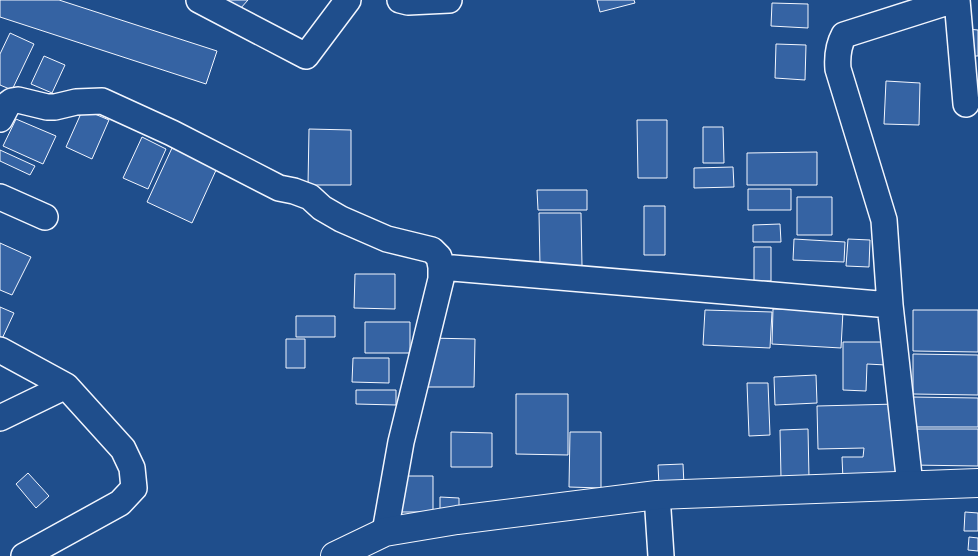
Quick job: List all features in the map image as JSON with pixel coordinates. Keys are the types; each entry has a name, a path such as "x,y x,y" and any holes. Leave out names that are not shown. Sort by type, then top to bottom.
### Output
{"street":[{"path":"198,0 306,56 348,0"},
{"path":"400,0 408,2 449,0"},
{"path":"910,485 890,305 884,220 838,69 840,42 844,35 855,30 956,0 966,104"},
{"path":"0,119 8,104 12,101 18,100 47,107 76,102 102,101 172,133 279,188 310,197 322,208 341,219 387,238 432,250 439,257 442,267 442,279 400,442 385,532"},
{"path":"0,198 45,217"},
{"path":"442,267 890,305"},
{"path":"0,350 66,386 123,449 132,468 134,488 120,503 24,556"},
{"path":"0,418 66,386"},
{"path":"336,556 385,532 458,520 657,495 978,483"},
{"path":"657,495 661,556"}],"building":[{"path":"0,0 59,0 217,51 206,84 0,17"},
{"path":"228,0 248,0 240,9"},
{"path":"597,0 634,0 635,3 600,12"},
{"path":"772,3 808,4 808,28 771,26"},
{"path":"968,29 978,30 978,56 966,56"},
{"path":"10,33 34,44 12,90 0,85 0,54"},
{"path":"776,44 806,45 805,80 775,78"},
{"path":"44,56 65,65 52,93 31,84"},
{"path":"886,81 920,83 919,125 884,124"},
{"path":"83,109 109,120 92,159 66,147"},
{"path":"16,119 56,136 43,164 3,146"},
{"path":"637,120 667,120 667,178 638,178"},
{"path":"703,127 723,127 724,163 703,163"},
{"path":"309,129 351,130 351,185 308,185"},
{"path":"142,137 166,149 148,189 123,178"},
{"path":"172,148 217,168 192,223 147,202"},
{"path":"0,150 35,166 30,175 0,161"},
{"path":"817,152 817,185 747,185 747,153"},
{"path":"733,167 734,187 694,188 694,168"},
{"path":"748,189 791,189 791,210 748,210"},
{"path":"537,190 587,190 587,210 538,210"},
{"path":"797,197 832,197 832,235 797,235"},
{"path":"644,206 665,206 665,255 644,255"},
{"path":"539,213 581,213 582,266 540,266"},
{"path":"780,224 781,242 753,242 753,225"},
{"path":"794,239 845,242 844,262 793,260"},
{"path":"848,239 870,240 869,267 846,266"},
{"path":"0,243 31,257 12,295 0,290"},
{"path":"754,247 771,247 771,281 754,281"},
{"path":"355,274 395,274 395,309 354,308"},
{"path":"0,307 14,313 1,341 0,340"},
{"path":"773,309 843,311 841,348 772,344"},
{"path":"705,310 772,312 770,348 703,345"},
{"path":"913,310 978,310 978,352 913,351"},
{"path":"296,316 335,316 335,337 296,337"},
{"path":"365,322 410,322 410,353 365,353"},
{"path":"428,338 475,339 474,387 427,387"},
{"path":"286,339 305,339 305,368 286,368"},
{"path":"843,342 886,342 886,365 867,364 866,391 843,390"},
{"path":"913,354 978,355 978,395 913,394"},
{"path":"353,358 389,358 389,383 352,382"},
{"path":"816,375 817,403 775,405 774,377"},
{"path":"747,383 768,383 770,435 749,436"},
{"path":"356,390 396,390 396,405 356,404"},
{"path":"516,394 568,394 568,455 516,454"},
{"path":"911,397 978,398 978,427 911,427"},
{"path":"897,404 899,479 843,480 842,457 863,457 864,448 818,449 817,406"},
{"path":"808,429 809,478 781,478 780,430"},
{"path":"911,429 978,429 978,466 910,465"},
{"path":"451,432 492,433 492,467 451,467"},
{"path":"570,432 601,432 601,488 569,487"},
{"path":"683,464 684,485 659,486 658,465"},
{"path":"28,473 49,496 36,508 16,484"},
{"path":"399,476 433,476 433,512 398,512"},
{"path":"440,497 459,498 459,516 440,516"},
{"path":"965,512 978,513 978,531 964,531"},
{"path":"969,537 978,538 978,551 968,550"}]}
